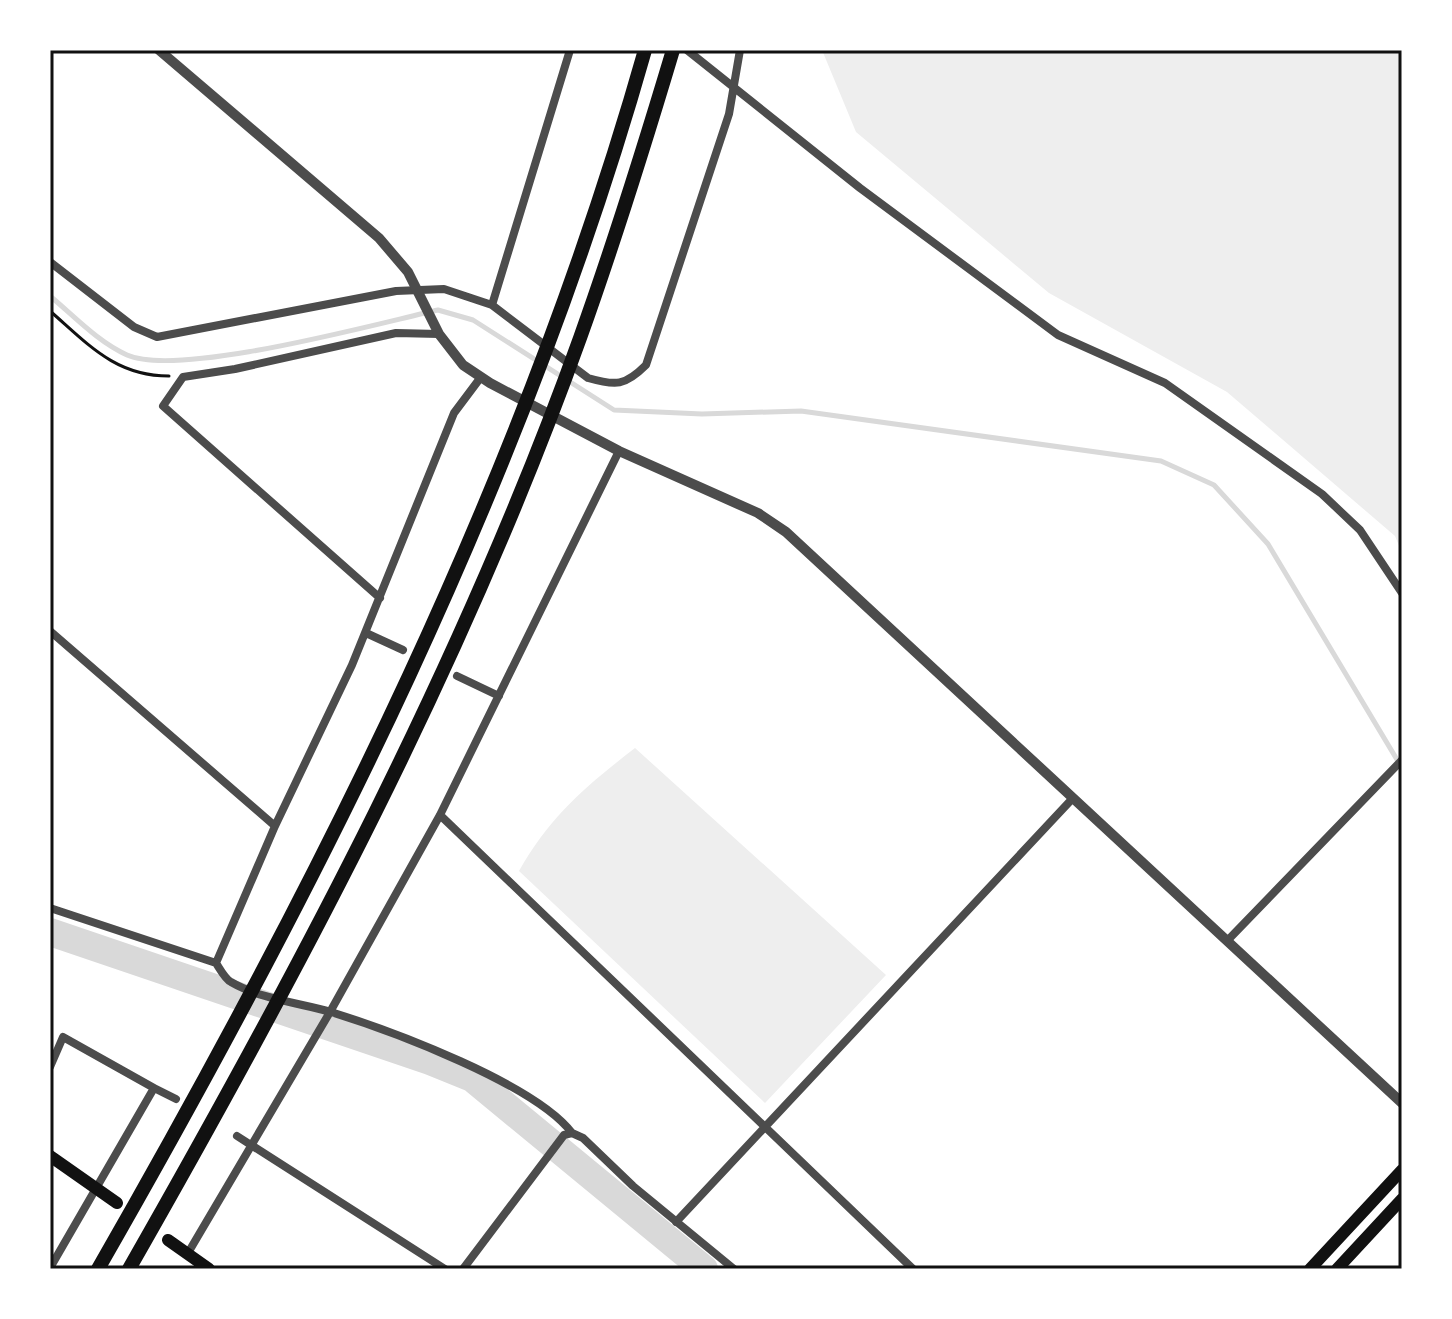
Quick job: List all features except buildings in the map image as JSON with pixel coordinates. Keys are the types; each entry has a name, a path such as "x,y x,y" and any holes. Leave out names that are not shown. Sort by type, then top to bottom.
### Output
{"highway":[{"path":"98,1269 269,962 420,652 515,430 553,329 590,227 645,50"},
{"path":"129,1269 294,971 444,663 540,442 580,339 673,50"}],"main road":[{"path":"50,1156 117,1203"},
{"path":"1310,1269 1402,1170"},
{"path":"1337,1269 1402,1199"},
{"path":"168,1240 209,1269"}],"street":[{"path":"159,50 379,238 408,272 439,334 463,365 619,451 758,513 786,532 1402,1103"},
{"path":"492,305 570,50"},
{"path":"687,50 860,188 1058,335 1165,383 1322,494 1360,530 1402,593"},
{"path":"50,262 134,327 157,337 416,289 444,289 477,297 492,305 588,378 607,384 629,382 646,365 729,114 740,50"},
{"path":"380,598 163,406 183,377 235,369 396,333 439,334"},
{"path":"216,963 275,826 366,633 454,413 481,377"},
{"path":"188,1253 440,815 619,451"},
{"path":"50,631 275,826"},
{"path":"366,633 403,650"},
{"path":"457,676 499,696"},
{"path":"1227,941 1402,760"},
{"path":"676,1222 1073,798"},
{"path":"440,815 913,1269"},
{"path":"50,908 216,963 229,982 412,1041 485,1074 560,1117 568,1134 583,1138 676,1222 734,1269"},
{"path":"50,1067 63,1037 176,1099"},
{"path":"50,1268 154,1088"},
{"path":"463,1269 568,1134"},
{"path":"237,1136 445,1269"}],"path":[{"path":"50,311 107,359 130,372 183,377"}],"shaded area":[{"path":"822,50 1402,50 1402,553 1395,536 1227,392 1049,293 856,132"},
{"path":"635,748 886,975 765,1103 519,871 570,803"}],"waterway":[{"path":"50,296 116,350 153,360 232,355 438,310 473,320 614,410 702,414 801,411 1161,461 1214,485 1268,544 1402,768"},
{"path":"50,932 472,1078 704,1269"}]}
